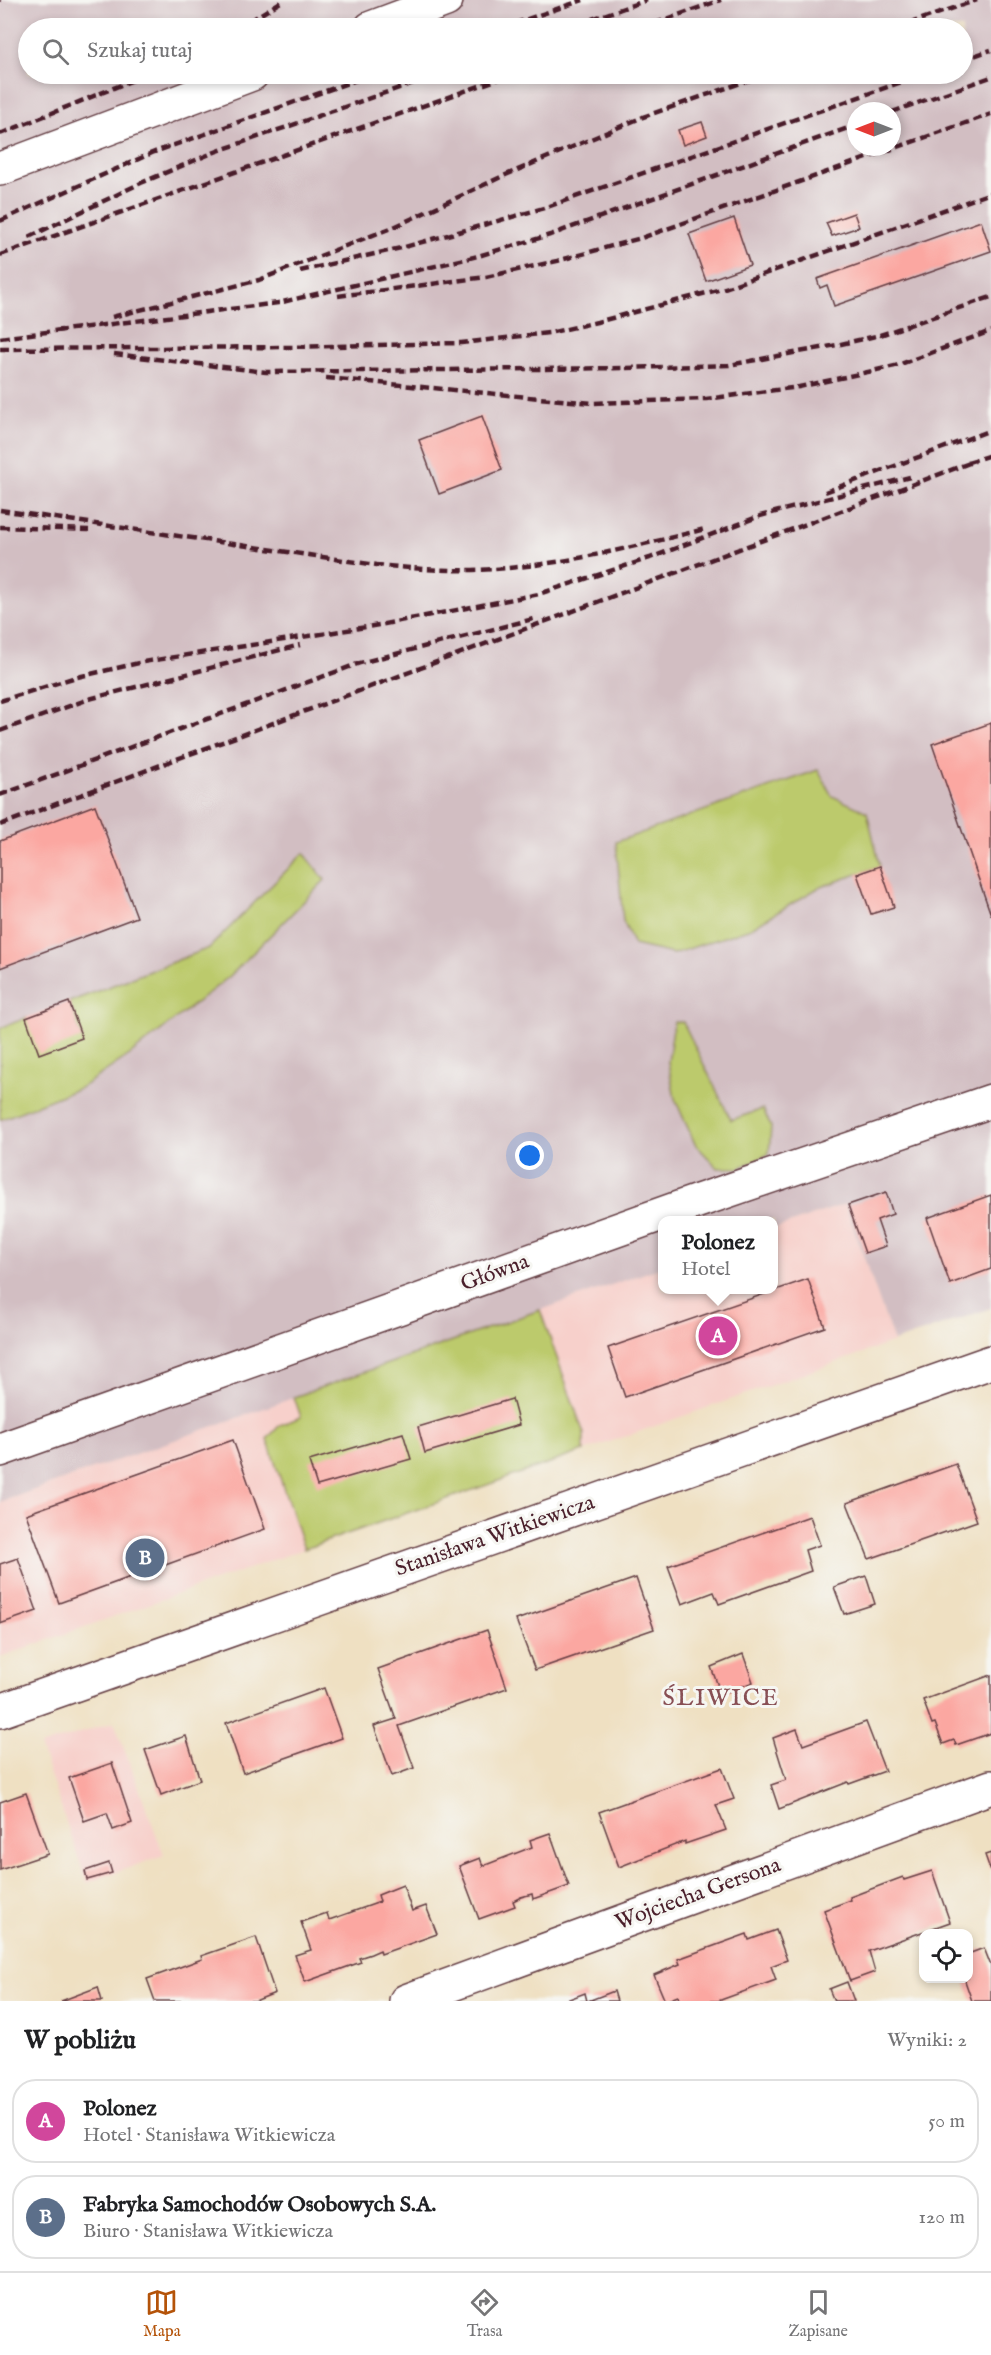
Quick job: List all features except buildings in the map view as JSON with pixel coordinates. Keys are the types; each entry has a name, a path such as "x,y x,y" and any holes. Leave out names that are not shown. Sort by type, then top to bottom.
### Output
{"street":[{"path":"398,18 446,0"},
{"path":"0,169 225,84"},
{"name":"Główna","path":"0,1450 698,1201 991,1101"},
{"name":"Stanisława Witkiewicza","path":"0,1711 991,1362"},
{"name":"Wojciecha Gersona","path":"406,2001 991,1787"}],"shaded area":[{"path":"0,0 991,0 991,1308 894,1342 845,1204 778,1228 778,1216 658,1216 658,1268 0,1502"},
{"path":"845,1204 894,1342 584,1451 584,1434 540,1310 658,1268 658,1294 778,1294 778,1228"},
{"path":"294,1397 301,1417 280,1425 267,1439 304,1549 0,1657 0,1502"},
{"path":"114,1722 164,1855 87,1883 40,1746"}],"green space":[{"path":"818,770 832,796 867,812 880,866 818,888 751,928 673,954 634,945 623,921 616,842"},
{"path":"304,853 325,880 230,976 131,1054 82,1087 0,1120 0,1028 26,1018 82,1038 69,1002 209,948"},
{"path":"674,1022 683,1022 731,1120 763,1109 771,1127 769,1154 739,1168 718,1168 695,1144 675,1099 668,1062"},
{"path":"540,1310 584,1434 584,1451 304,1549 267,1439 280,1425 301,1417 294,1397"}],"railway":[{"path":"254,18 284,0"},
{"path":"530,18 583,0"},
{"path":"595,18 647,0"},
{"path":"670,18 721,0"},
{"path":"925,18 977,0"},
{"path":"973,56 991,50"},
{"path":"973,83 991,77"},
{"path":"0,134 123,84"},
{"path":"0,221 152,153 345,84"},
{"path":"29,237 141,183 215,152 410,84"},
{"path":"0,255 485,84"},
{"path":"112,317 259,280 396,226 501,177 643,117 738,84"},
{"path":"300,271 401,248 544,208 896,84"},
{"path":"901,109 971,84"},
{"path":"338,296 486,277 557,261 641,238 991,114"},
{"path":"56,331 278,303 478,256 550,235 847,128"},
{"path":"0,349 461,343 549,333 725,288 991,193"},
{"path":"114,354 266,372 729,365 880,335 991,297"},
{"path":"0,338 62,330"},
{"path":"326,378 593,403 706,399 799,387 895,366 991,331"},
{"path":"825,492 991,430"},
{"path":"968,462 991,455"},
{"path":"0,825 975,461"},
{"path":"0,701 73,678 143,662 379,625 539,594 650,558 760,516 910,477"},
{"path":"0,510 377,565 449,570 503,568 561,561 619,550 705,529"},
{"path":"0,527 89,530"},
{"path":"0,795 360,663 537,618"},
{"path":"0,731 89,699 300,645"}],"place":[{"name":"Polonez","path":"718,1336"},
{"name":"Fabryka Samochodów Osobowych S.A.","path":"145,1558"}],"district":[{"name":"ŚLIWICE","path":"721,1698"}]}
